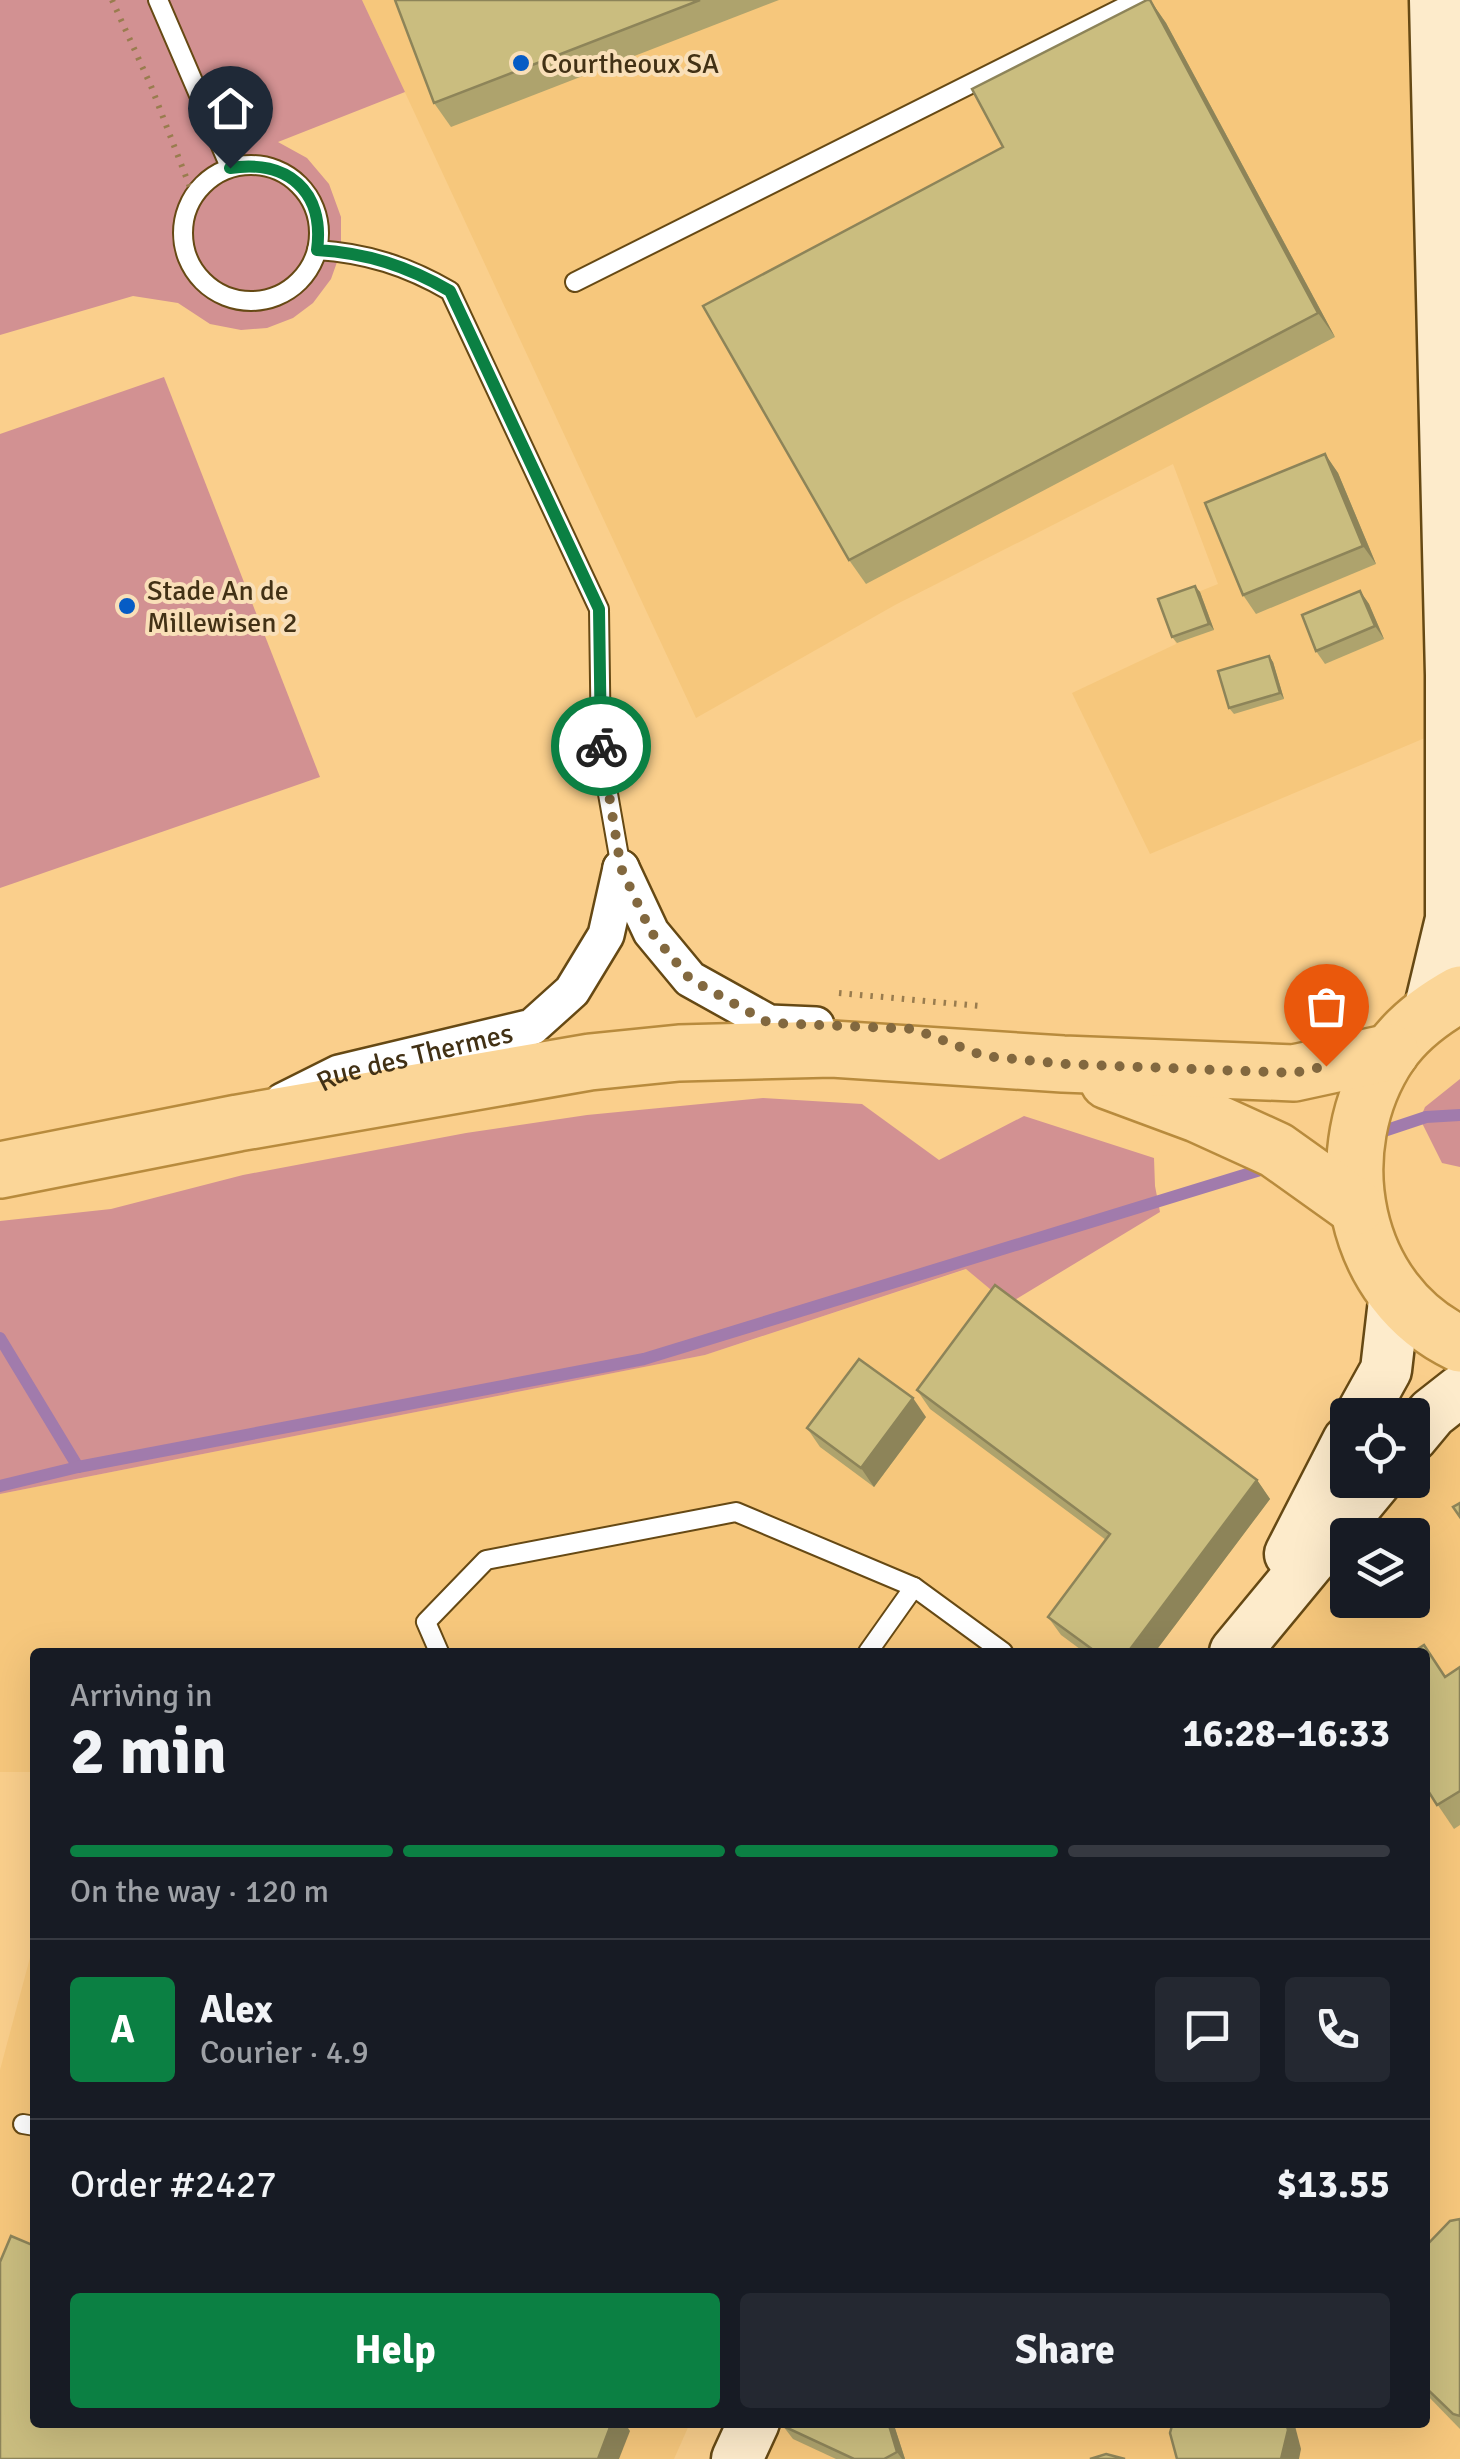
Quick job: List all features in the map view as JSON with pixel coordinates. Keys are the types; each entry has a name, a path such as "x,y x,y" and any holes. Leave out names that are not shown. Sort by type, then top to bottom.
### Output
{"main road":[{"path":"1445,1003 1391,1052 1364,1104 1353,1155 1356,1207 1370,1252 1395,1292 1440,1334 1460,1344"},
{"path":"0,1170 238,1122 590,1062 679,1053 832,1049 1294,1073 1391,1052"},
{"path":"1064,1064 1197,1114 1276,1150 1356,1207"}],"street":[{"path":"1435,0 1456,742 1445,1003"},
{"name":"Rue des Thermes","path":"621,868 651,932 690,979 769,1023 914,1029 984,1056"},
{"name":"Rue des Thermes","path":"238,1122 339,1073 532,1027 572,991 606,935 621,868"},
{"path":"1371,1398 1386,1370 1395,1292"},
{"path":"1430,1415 1460,1391"},
{"path":"1244,1641 1330,1476"},
{"path":"1244,1641 1361,1498"},
{"path":"737,2459 751,2428"}],"lane":[{"path":"158,0 230,168"},
{"path":"575,282 1138,0"},
{"path":"251,164 290,176 315,209 320,229 309,269 295,285 277,296 257,301 236,300 216,292 188,262 184,216 209,178 230,168 251,164"},
{"name":"Rue des Thermes","path":"317,250 342,251 412,269 450,291 599,609 601,754 621,868"},
{"path":"437,1648 426,1622 486,1560 736,1512 914,1586 998,1648"},
{"path":"871,1648 914,1586"}],"path":[{"path":"112,0 194,196"}],"shaded area":[{"path":"0,0 362,0 405,92 278,142 307,158 329,184 341,217 341,251 331,279 313,303 293,318 267,328 241,330 210,324 178,303 133,296 0,335"},
{"path":"362,0 1460,0 1451,727 1150,854 1072,693 1176,644 1163,606 1218,584 1173,464 895,605 696,718"},
{"name":"Stade An de Millewisen 2","path":"164,377 320,777 0,888 0,434"},
{"path":"1460,1079 1460,1167 1442,1163 1420,1119 1425,1107"},
{"path":"763,1098 862,1104 939,1160 1024,1116 1154,1158 1160,1212 1008,1304 966,1269 705,1355 0,1494 0,1221 111,1209 243,1175 466,1133 587,1115"},
{"path":"967,1269 1008,1304 1270,1499 1158,1648 30,1648 30,1772 0,1772 0,1494 705,1355"},
{"path":"1460,1423 1460,2459 767,2459 782,2428 1430,2428 1430,1648 1275,1648 1330,1576 1330,1618 1430,1618 1430,1518 1379,1518 1396,1498 1430,1498 1430,1458"},
{"path":"30,1958 30,2428 688,2428 674,2459 0,2459 0,2070"}],"building":[{"name":"Courtheoux SA","path":"395,0 700,0 434,103"},
{"path":"1147,0 1318,313 849,560 703,306 1003,147 972,89"},
{"path":"1325,454 1363,546 1243,595 1205,503"},
{"path":"1195,586 1209,624 1172,637 1158,599"},
{"path":"1360,591 1375,626 1316,651 1302,615"},
{"path":"1269,656 1280,693 1229,708 1218,671"},
{"path":"995,1285 1257,1480 1131,1648 1091,1648 1048,1617 1110,1534 917,1390"},
{"path":"859,1359 913,1398 861,1468 807,1428"},
{"path":"1430,1654 1445,1677 1460,1667 1460,1791 1437,1805 1430,1794"},
{"path":"1460,2219 1460,2416 1430,2392 1430,2242 1450,2221"},
{"path":"11,2236 30,2244 30,2428 610,2428 598,2459 0,2459 0,2262"},
{"path":"787,2428 890,2428 897,2452 884,2459 854,2459"},
{"path":"1171,2428 1288,2430 1281,2459 1177,2459"},
{"path":"1106,2454 1125,2459 1090,2459"}],"waterway":[{"path":"1375,1134 1426,1117 1460,1115"},
{"path":"0,1486 78,1467 644,1359 1270,1167"},
{"path":"0,1338 78,1467"}],"way so far":[{"path":"601,746 621,868 651,932 690,979 769,1023 914,1029 984,1056 1064,1064 1294,1073 1326,1066"}],"place":[{"name":"Courtheoux SA","path":"521,63"},
{"name":"Stade An de Millewisen 2","path":"127,606"}],"route":[{"path":"230,168 251,164 290,176 315,209 320,229 317,250 342,251 412,269 450,291 599,609 601,746"}]}
